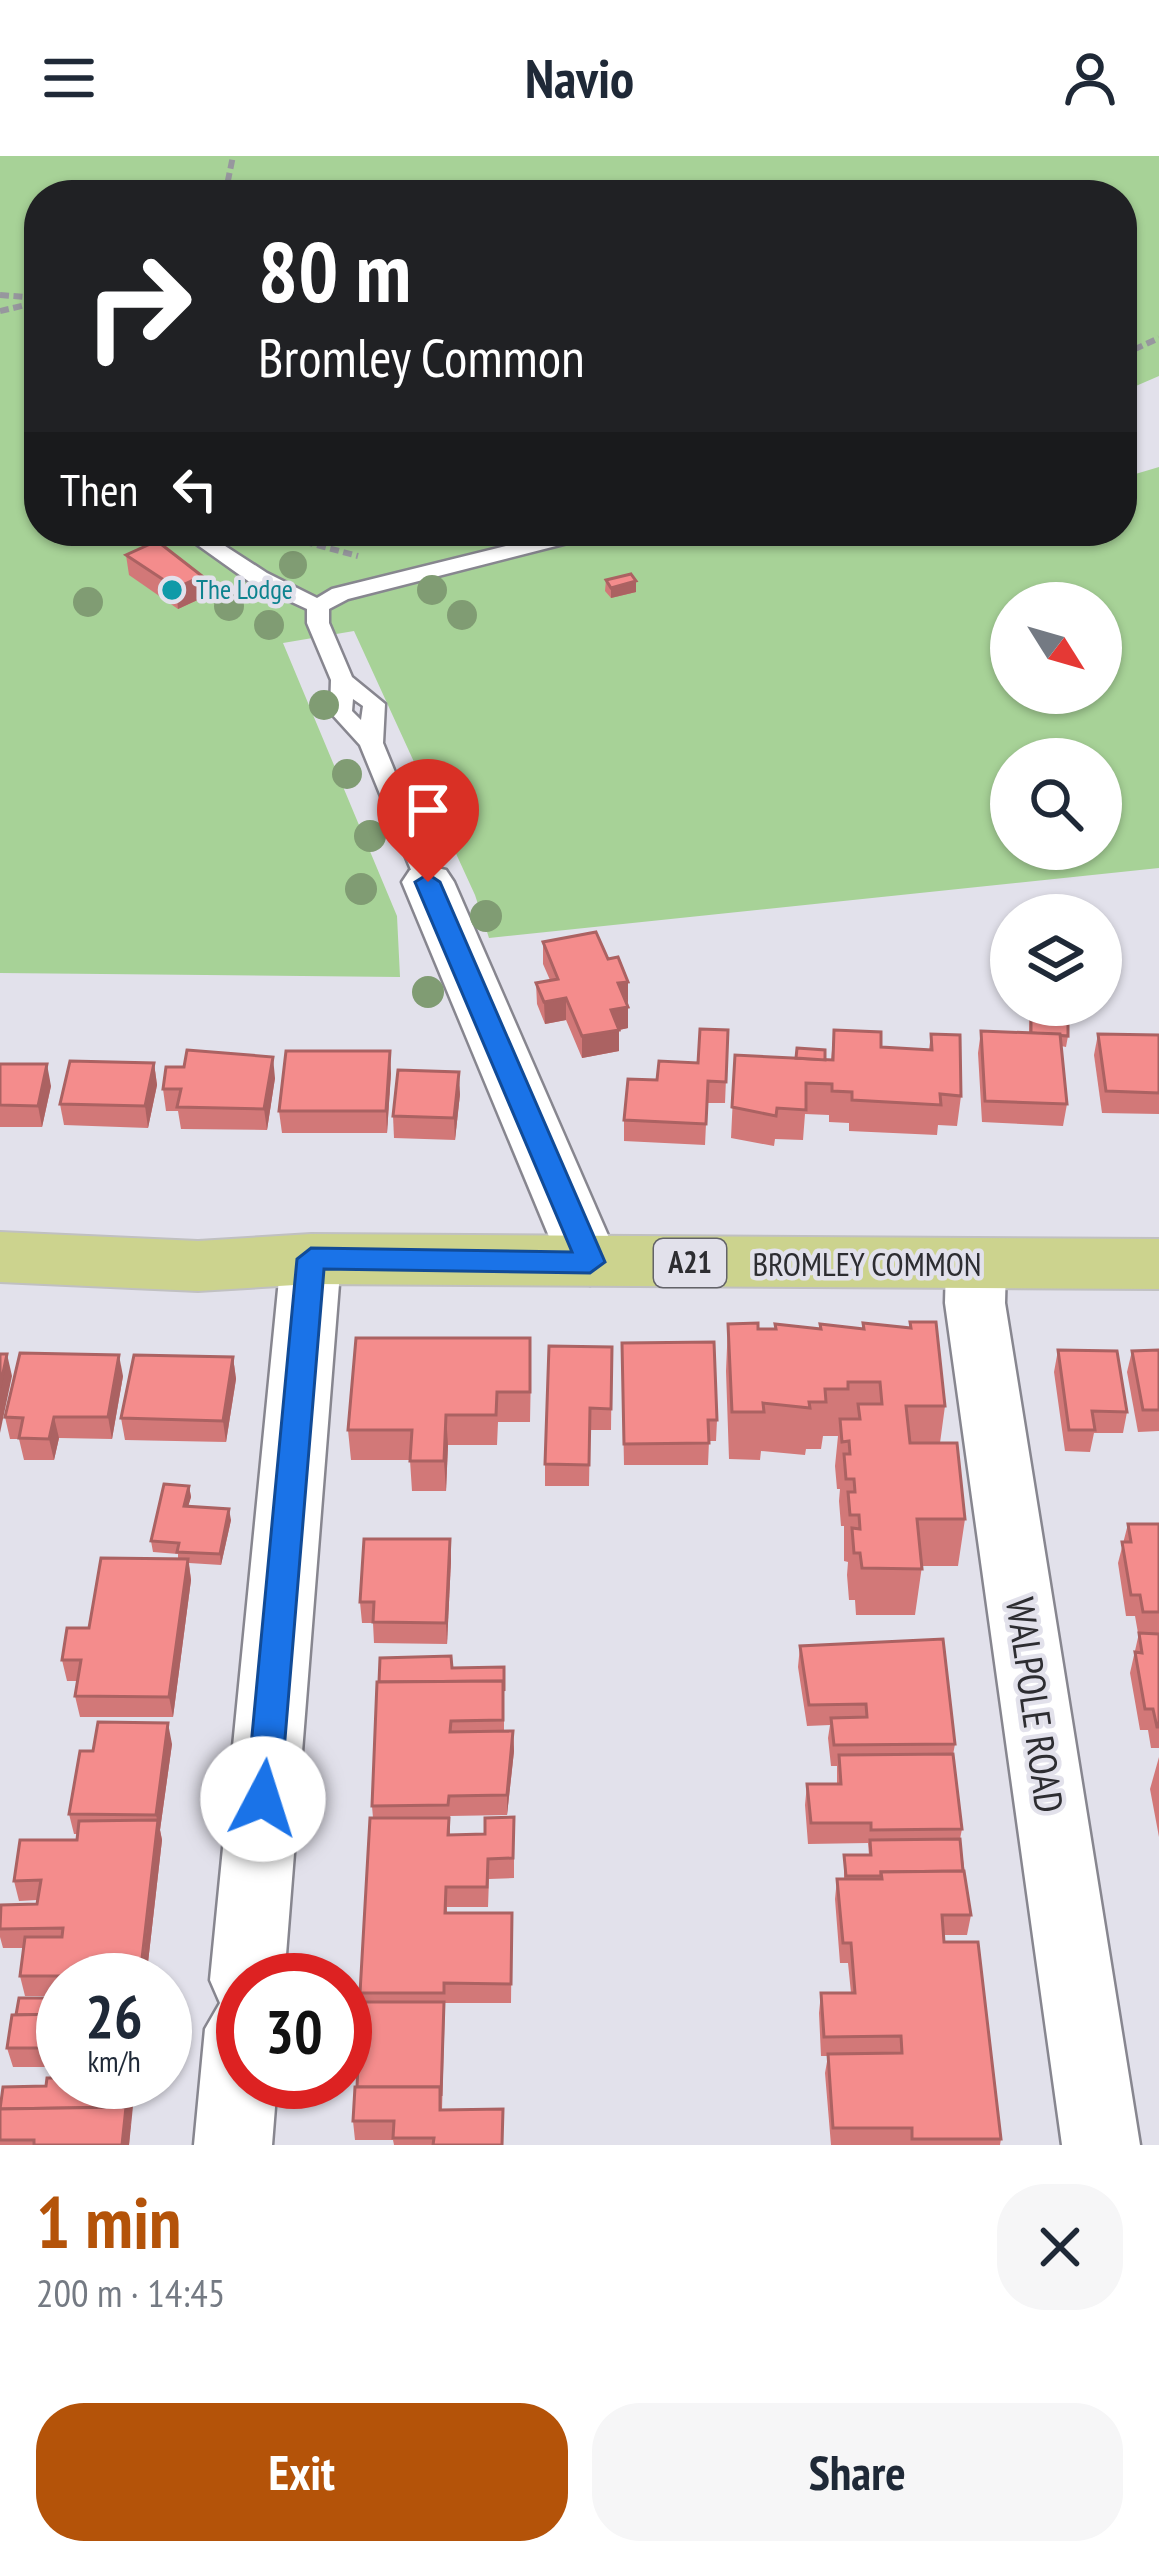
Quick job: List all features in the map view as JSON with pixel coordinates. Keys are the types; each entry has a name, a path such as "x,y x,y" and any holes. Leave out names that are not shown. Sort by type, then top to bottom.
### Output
{"main road":[{"name":"BROMLEY COMMON","path":"0,1257 198,1266 311,1259 1159,1264"}],"street":[{"path":"428,882 590,1262"},
{"path":"249,1953 311,1259"},
{"name":"WALPOLE ROAD","path":"976,1265 975,1303 1101,2145"},
{"path":"233,2145 236,2109"}],"lane":[{"path":"211,546 259,578 318,606"},
{"path":"318,606 340,594 532,546"},
{"path":"318,606 318,623 342,680 341,712 370,743 428,882"}],"green space":[{"path":"0,156 1159,156 1159,376 1137,386 1137,180 24,180 24,546 1137,546 1137,474 1159,467 1159,868 489,938 475,895 354,631 283,643 397,916 400,977 0,973"}],"building":[{"path":"146,546 163,546 202,576 176,588 126,555"},
{"path":"631,574 636,581 611,588 606,580"},
{"path":"596,932 608,959 618,957 628,982 618,983 628,1007 611,1010 619,1030 582,1036 566,998 544,1002 536,983 558,979 543,942"},
{"path":"1031,1026 1068,1026 1068,1036 1031,1033"},
{"path":"700,1029 728,1030 726,1082 708,1081 706,1124 624,1120 628,1079 657,1080 659,1061 698,1063"},
{"path":"834,1030 881,1032 881,1047 932,1050 931,1034 960,1035 961,1096 940,1094 941,1105 852,1100 852,1092 832,1091 832,1084 806,1083 806,1110 777,1108 776,1116 732,1107 735,1055 833,1060"},
{"path":"981,1031 1060,1034 1067,1104 985,1101"},
{"path":"1098,1034 1159,1035 1159,1093 1106,1091"},
{"path":"797,1048 825,1050 825,1060 796,1058"},
{"path":"187,1050 273,1057 264,1109 177,1107 181,1089 163,1089 166,1067 184,1067"},
{"path":"286,1051 390,1051 386,1111 279,1111"},
{"path":"70,1061 154,1063 145,1106 60,1104"},
{"path":"0,1064 47,1064 38,1106 0,1105"},
{"path":"398,1070 459,1072 454,1118 393,1116"},
{"path":"910,1322 936,1322 945,1406 906,1406 910,1443 957,1443 965,1519 917,1519 922,1569 862,1568 860,1553 854,1553 852,1528 860,1529 859,1515 850,1515 848,1492 855,1492 854,1479 846,1479 844,1454 850,1454 849,1441 842,1442 840,1419 860,1419 858,1404 882,1404 880,1382 848,1382 848,1389 825,1389 826,1402 809,1402 810,1408 763,1403 764,1412 732,1412 728,1324 758,1323 758,1329 776,1329 775,1324 821,1329 820,1324 864,1329 863,1323 911,1328"},
{"path":"356,1338 530,1338 530,1392 497,1392 496,1415 446,1415 444,1461 410,1461 412,1430 348,1430"},
{"path":"714,1342 717,1420 708,1420 709,1443 624,1444 622,1343"},
{"path":"549,1346 612,1347 611,1409 590,1408 589,1465 545,1464"},
{"path":"1058,1350 1117,1351 1127,1412 1092,1411 1095,1430 1069,1430"},
{"path":"1159,1350 1159,1410 1143,1410 1132,1351"},
{"path":"20,1353 119,1355 108,1417 54,1417 49,1439 19,1438 23,1418 5,1417"},
{"path":"0,1354 7,1354 0,1387"},
{"path":"134,1355 233,1357 223,1421 121,1418"},
{"path":"164,1484 189,1486 184,1506 229,1509 220,1554 177,1552 179,1543 151,1541"},
{"path":"1128,1524 1159,1524 1159,1612 1143,1612 1140,1595 1131,1595 1122,1542 1131,1542"},
{"path":"364,1539 450,1539 446,1623 373,1622 374,1602 360,1602"},
{"path":"101,1558 188,1559 169,1697 75,1696 81,1660 62,1660 67,1628 89,1628"},
{"path":"1139,1633 1159,1634 1159,1727 1153,1709 1145,1709 1135,1652 1142,1653"},
{"path":"943,1639 955,1744 834,1745 831,1718 867,1717 866,1704 809,1705 800,1646"},
{"path":"451,1656 452,1668 504,1667 504,1691 503,1681 379,1682 380,1658"},
{"path":"503,1681 503,1720 451,1721 450,1732 513,1731 507,1795 449,1796 448,1805 372,1806 377,1682"},
{"path":"98,1722 168,1723 156,1815 69,1814 80,1751 93,1751"},
{"path":"953,1754 962,1829 871,1830 871,1823 811,1823 807,1784 841,1784 839,1755"},
{"path":"514,1817 513,1858 488,1859 487,1887 446,1887 445,1913 512,1913 511,1984 444,1983 444,1993 372,1993 372,1953 362,1953 370,1818 449,1818 448,1835 485,1834 485,1818"},
{"path":"158,1820 143,1953 36,1953 36,1976 20,1976 25,1937 62,1937 63,1928 0,1929 1,1905 37,1904 41,1880 14,1881 20,1840 77,1840 79,1821"},
{"path":"960,1839 963,1871 846,1876 844,1855 871,1855 870,1840"},
{"path":"964,1871 971,1915 942,1915 944,1942 978,1942 1001,2139 912,2139 912,2128 833,2128 828,2054 902,2053 901,2036 824,2037 821,1993 855,1993 851,1943 843,1943 837,1879 882,1879 881,1872"},
{"path":"19,1998 36,1998 36,2015 16,2015"},
{"path":"372,2002 444,2002 441,2096 440,2087 372,2087"},
{"path":"12,2015 36,2015 36,2048 7,2048"},
{"path":"36,2086 36,2108 0,2109 3,2087"},
{"path":"372,2087 440,2087 440,2110 503,2109 502,2145 433,2145 434,2138 393,2138 394,2121 353,2121 354,2109 372,2109"},
{"path":"0,2109 126,2109 122,2145 34,2145 34,2140 0,2140"}],"place":[{"name":"The Lodge","path":"172,590"}],"route":[{"path":"263,1799 311,1259 590,1262 428,882"}]}
